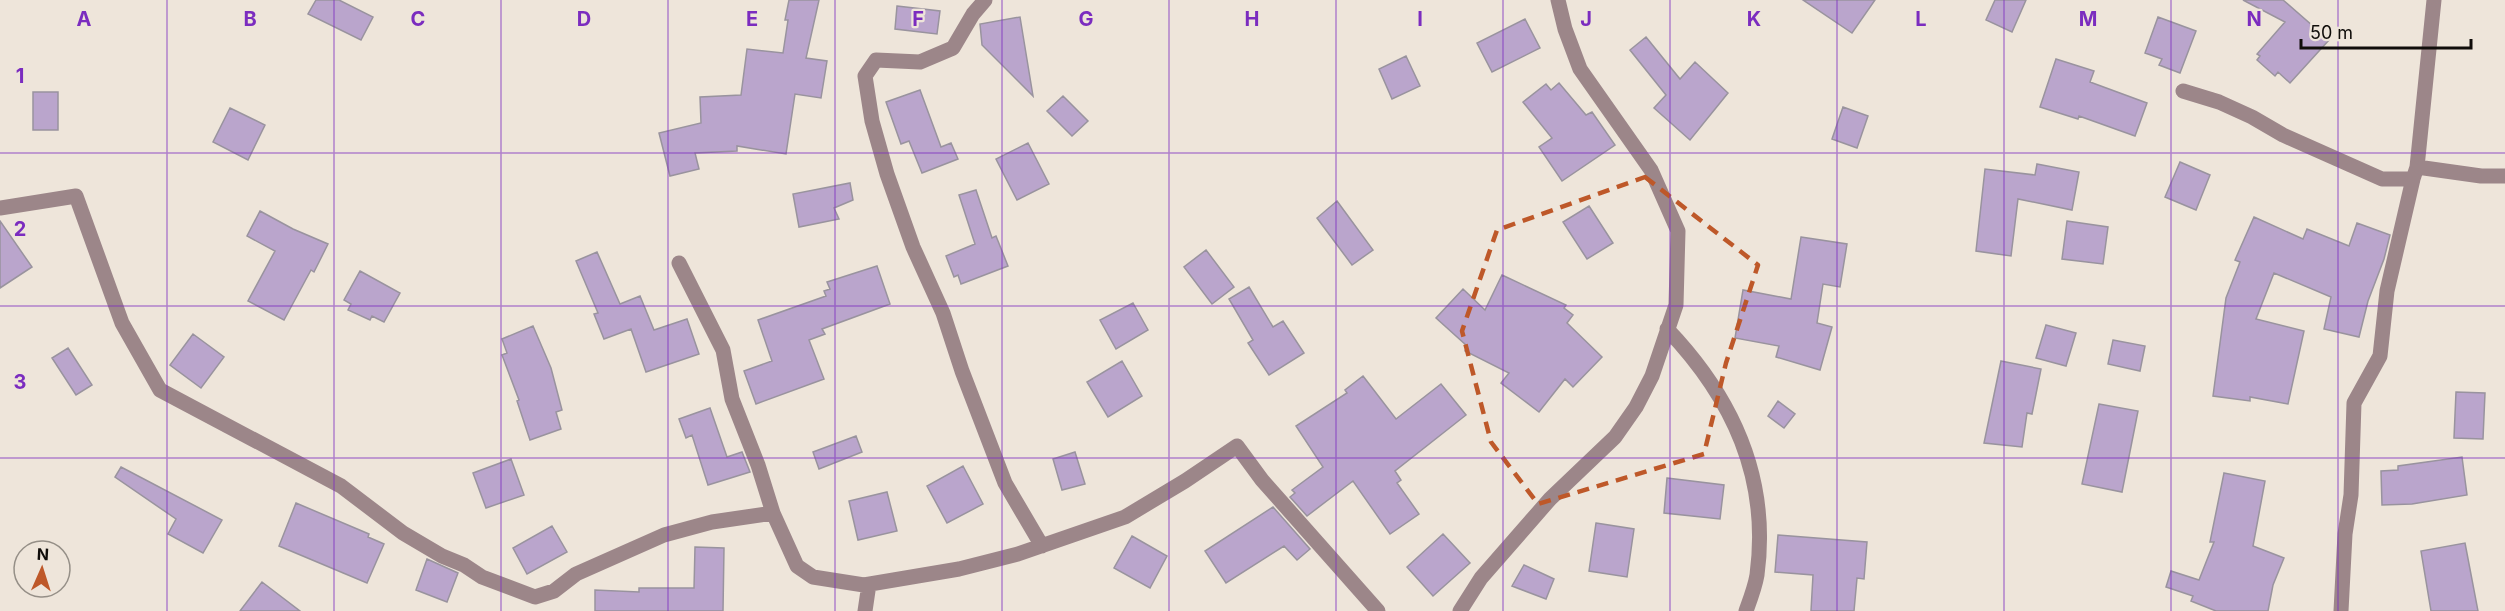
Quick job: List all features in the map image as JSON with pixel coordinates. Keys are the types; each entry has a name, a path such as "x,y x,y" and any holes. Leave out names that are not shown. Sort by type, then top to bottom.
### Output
{"street":[{"path":"985,0 973,14 953,48 920,62 876,60 865,76 872,121 887,174 913,246 943,313 962,371 1005,483 1042,546"},
{"path":"1460,611 1482,578 1550,499 1615,437 1636,407 1652,376 1676,305 1678,231 1651,170 1580,69 1565,29 1558,0"},
{"path":"2342,611 2345,534 2351,495 2354,403 2380,356 2387,291 2415,173 2434,0"},
{"path":"2183,91 2235,110 2283,135 2382,179 2415,173 2505,176"},
{"path":"0,208 76,195 122,323 160,390 341,486 403,533 482,577 534,597 554,591 576,574 664,535 712,522 773,513"},
{"path":"679,262 723,350 732,399 758,465 773,513 797,566 813,577 869,584 959,568 1042,546 1125,517 1237,446 1262,480 1378,611"},
{"path":"1667,329 1689,352 1718,392 1737,426 1757,492 1757,576 1746,611"},
{"path":"865,611 869,584"}],"highlighted area":[{"path":"1645,177 1758,265 1726,363 1704,454 1538,504 1491,442 1462,331 1497,230"}],"building":[{"path":"316,0 339,0 373,17 361,40 308,14"},
{"path":"789,0 819,0 806,58 827,61 821,98 795,94 786,154 737,146 737,151 695,153 699,169 670,176 659,133 701,123 700,97 741,95 747,49 783,53"},
{"path":"1803,0 1875,0 1852,33"},
{"path":"1995,0 2026,0 2012,32 1986,20"},
{"path":"2243,0 2283,0 2329,40 2290,83 2278,72 2275,76 2257,60 2260,56 2257,54 2285,22"},
{"path":"897,6 940,11 937,34 895,29"},
{"path":"1020,17 1033,96 982,45 980,24"},
{"path":"2158,17 2196,31 2180,73 2159,65 2162,59 2145,53"},
{"path":"1525,19 1540,48 1492,72 1477,43"},
{"path":"1646,37 1680,79 1695,62 1728,93 1690,140 1654,108 1666,95 1630,50"},
{"path":"1406,56 1420,86 1392,99 1379,69"},
{"path":"2056,59 2094,71 2090,82 2147,103 2135,136 2079,116 2078,119 2040,107"},
{"path":"1559,83 1586,115 1592,112 1615,145 1562,181 1539,147 1552,138 1523,102 1546,84 1551,90"},
{"path":"920,90 941,147 951,143 958,159 922,173 909,141 901,144 886,102"},
{"path":"33,92 58,92 58,130 33,130"},
{"path":"1063,96 1088,121 1072,136 1047,111"},
{"path":"1843,107 1868,116 1857,148 1832,139"},
{"path":"230,108 265,125 248,160 213,142"},
{"path":"1028,143 1049,184 1017,200 996,159"},
{"path":"2180,162 2210,175 2196,210 2165,197"},
{"path":"2037,164 2079,172 2072,210 2018,199 2011,256 1976,251 1985,169 2035,175"},
{"path":"850,183 853,200 834,208 839,219 799,227 793,194"},
{"path":"976,190 992,238 996,236 1008,266 961,284 958,275 954,277 946,256 975,244 959,195"},
{"path":"1337,201 1373,250 1352,265 1317,218"},
{"path":"1589,206 1613,243 1587,259 1563,222"},
{"path":"260,211 328,244 314,272 311,270 284,320 248,301 275,251 247,236"},
{"path":"2254,217 2303,239 2307,229 2349,246 2357,223 2390,235 2384,259 2368,301 2359,337 2324,329 2331,297 2274,273 2256,319 2304,331 2288,404 2250,397 2250,401 2213,396 2226,298 2240,262 2235,260"},
{"path":"0,221 32,267 0,288"},
{"path":"2067,221 2108,227 2103,264 2062,259"},
{"path":"1801,237 1847,244 1840,287 1823,284 1817,323 1832,327 1820,370 1776,357 1779,346 1735,338 1743,290 1791,299"},
{"path":"1206,250 1234,287 1212,304 1184,267"},
{"path":"597,252 620,304 640,296 654,330 687,319 699,354 646,372 631,329 604,339 594,314 598,313 576,261"},
{"path":"877,266 890,304 822,329 825,334 809,340 824,379 756,404 744,371 772,361 758,320 826,296 824,291 830,289 827,282"},
{"path":"360,271 400,293 384,322 372,316 370,320 348,310 351,304 344,300"},
{"path":"1502,275 1566,305 1564,308 1573,315 1567,323 1602,357 1573,387 1565,379 1539,412 1501,383 1509,373 1465,351 1467,346 1436,318 1463,289 1485,310"},
{"path":"1249,287 1273,327 1283,321 1304,353 1269,375 1248,343 1253,340 1229,299"},
{"path":"1133,303 1148,330 1116,349 1100,320"},
{"path":"2046,325 2076,333 2066,366 2036,358"},
{"path":"533,326 551,368 562,410 556,412 561,429 530,440 517,401 519,400 502,355 507,353 502,339"},
{"path":"193,334 224,357 201,388 170,365"},
{"path":"2113,340 2145,346 2140,371 2108,364"},
{"path":"68,348 92,385 76,395 52,358"},
{"path":"1122,361 1142,396 1108,417 1087,382"},
{"path":"2001,361 2041,369 2032,414 2027,413 2022,447 1984,443"},
{"path":"1363,376 1396,419 1441,384 1466,415 1395,471 1401,480 1397,483 1419,514 1390,534 1353,481 1307,516 1290,497 1295,493 1292,490 1323,467 1296,426 1347,393 1345,390"},
{"path":"2456,392 2485,393 2483,439 2454,438"},
{"path":"1778,401 1795,414 1784,428 1768,416"},
{"path":"2099,404 2138,411 2122,492 2082,484"},
{"path":"710,408 727,457 742,452 750,472 708,485 692,435 686,438 679,419"},
{"path":"856,436 862,452 819,469 813,452"},
{"path":"1075,452 1085,484 1062,490 1053,459"},
{"path":"2462,457 2467,495 2412,504 2382,505 2381,471 2398,470 2398,466"},
{"path":"511,459 524,495 486,508 473,473"},
{"path":"963,466 983,504 947,523 927,486"},
{"path":"121,467 222,520 203,553 168,534 176,519 115,477"},
{"path":"2224,473 2265,481 2253,546 2284,558 2273,585 2268,611 2216,611 2191,601 2193,596 2166,587 2171,571 2199,580 2214,542 2210,542"},
{"path":"1667,478 1724,485 1720,519 1664,513"},
{"path":"887,492 897,531 858,540 849,501"},
{"path":"296,503 369,534 368,537 384,544 367,583 279,546"},
{"path":"1273,507 1310,549 1297,560 1284,546 1226,583 1205,551"},
{"path":"1596,523 1634,529 1627,577 1589,571"},
{"path":"552,526 567,552 527,574 513,548"},
{"path":"1443,534 1470,563 1433,596 1407,567"},
{"path":"1778,535 1867,542 1864,579 1857,578 1854,611 1811,611 1813,575 1775,572"},
{"path":"1132,536 1167,556 1150,588 1114,568"},
{"path":"2465,543 2478,611 2431,611 2421,551"},
{"path":"695,547 724,548 723,611 595,611 595,590 639,592 639,588 694,588"},
{"path":"427,559 458,573 447,602 416,590"},
{"path":"1524,565 1554,579 1546,599 1512,586"},
{"path":"262,582 300,611 240,611"}]}
